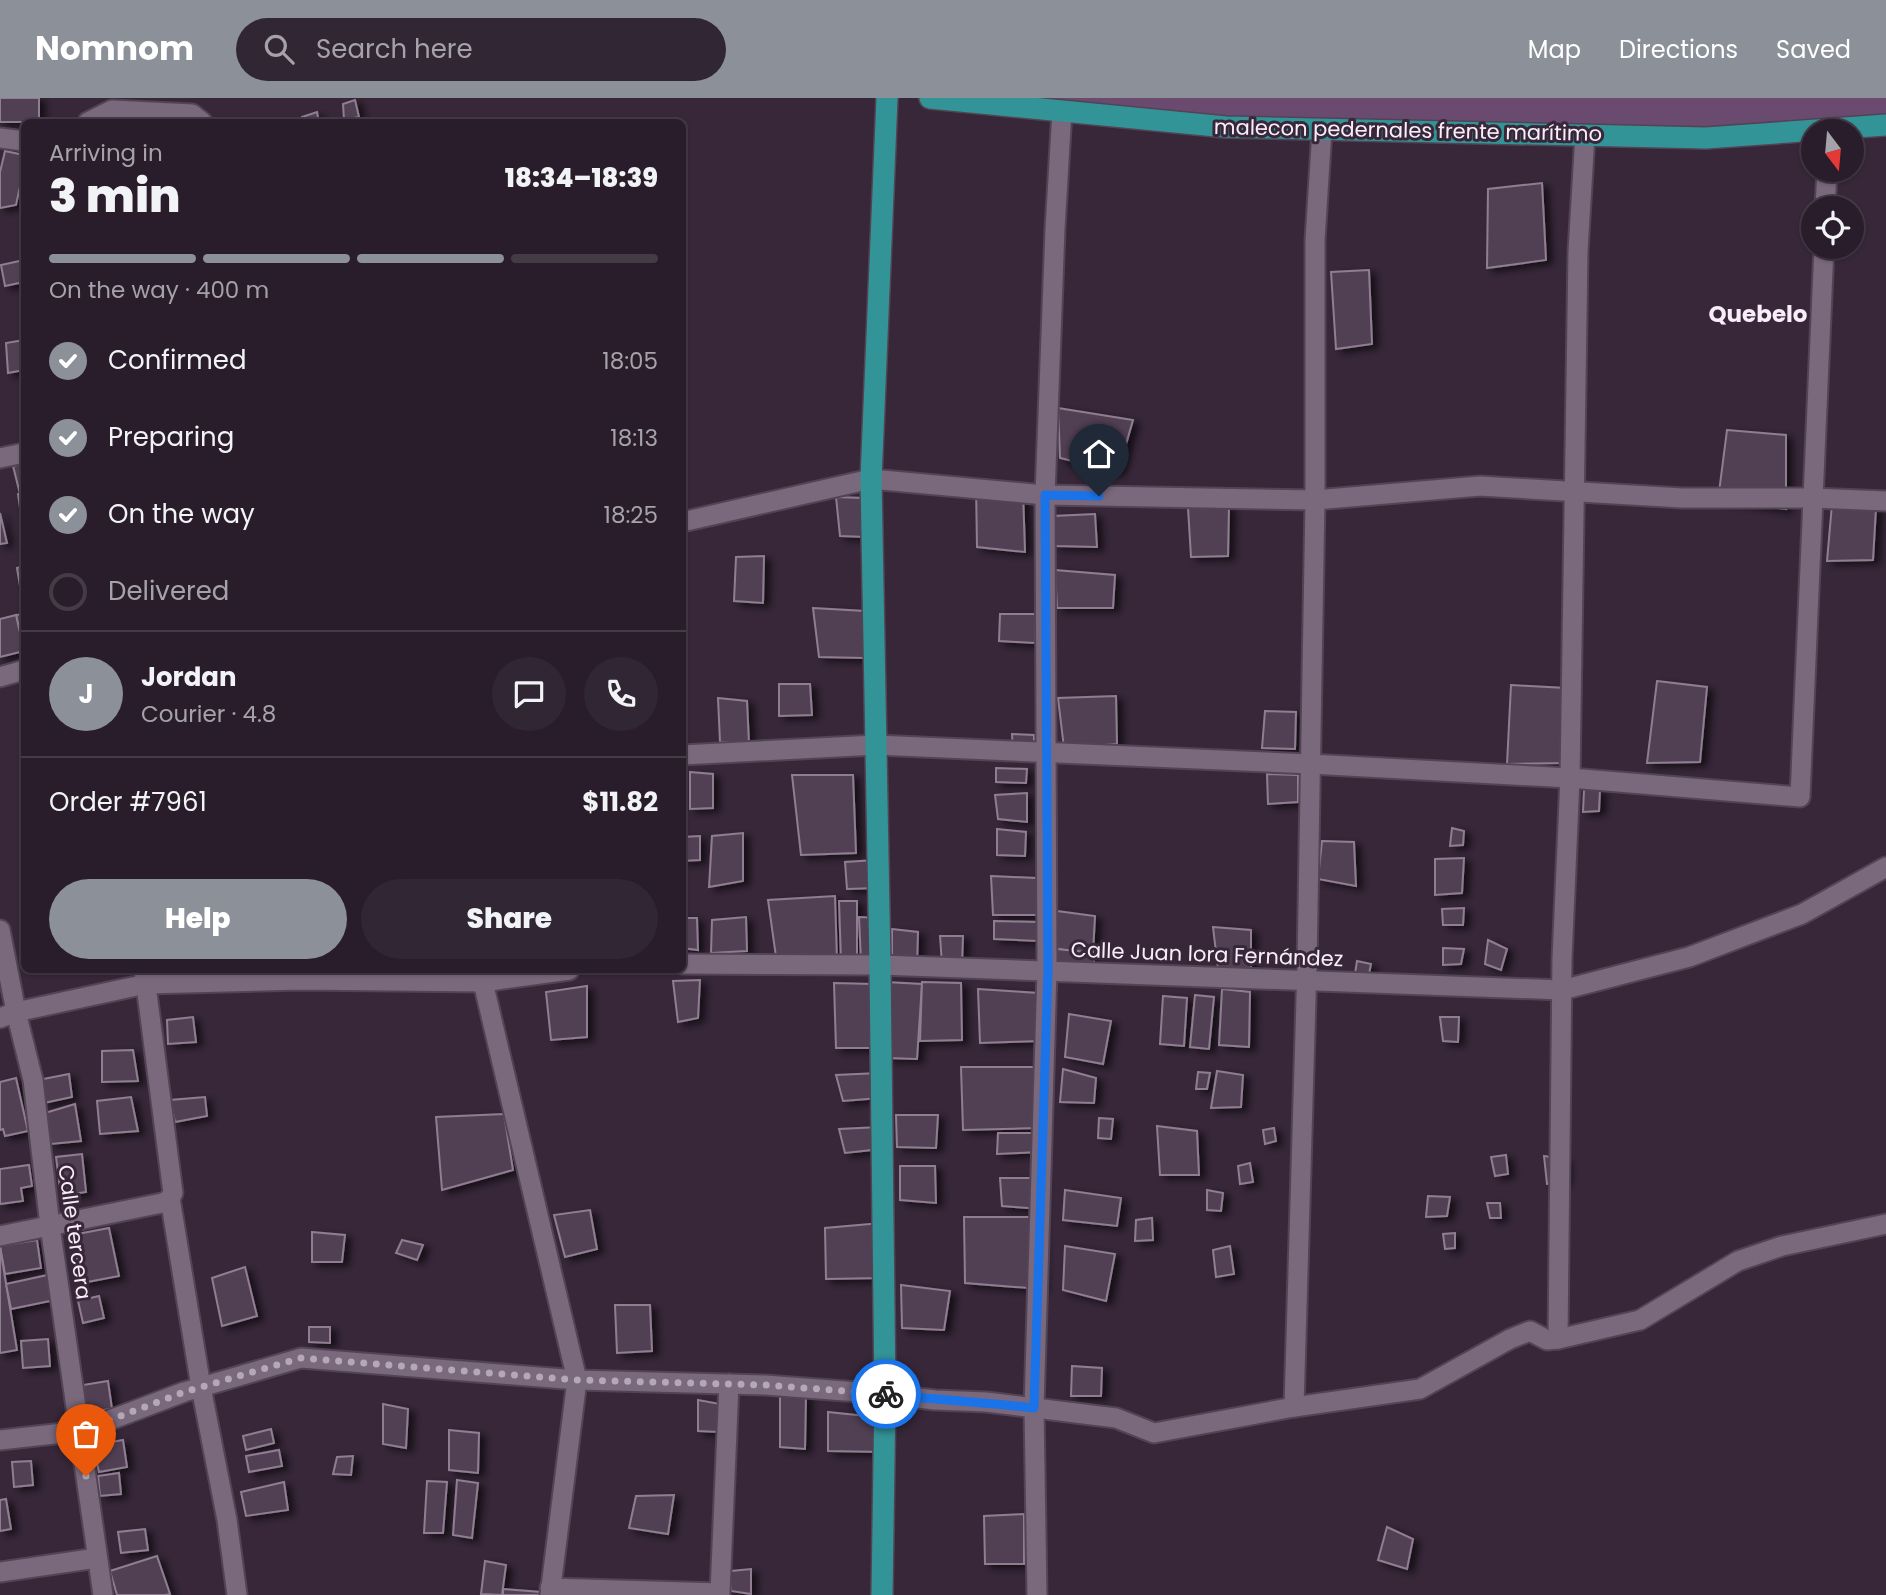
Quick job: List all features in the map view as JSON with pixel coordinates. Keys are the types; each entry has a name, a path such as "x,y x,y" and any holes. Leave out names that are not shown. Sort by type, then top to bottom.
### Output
{"main road":[{"path":"882,1595 885,1394 871,480 887,98"},
{"name":"malecon pedernales frente marítimo","path":"930,98 1226,127 1706,138 1801,132"},
{"name":"malecon pedernales frente marítimo","path":"1864,127 1886,125"}],"street":[{"path":"94,119 112,110 192,114 198,119"},
{"path":"1037,1595 1034,1408 1048,970 1045,495 1062,111"},
{"path":"1294,1408 1315,500 1315,240 1322,130"},
{"path":"1558,1339 1562,990 1570,778 1578,251 1585,135"},
{"path":"0,138 21,141"},
{"path":"686,755 876,745 1570,778 1800,797 1823,259"},
{"path":"0,458 21,454"},
{"path":"686,521 871,480 1045,495 1315,500 1480,486 1682,498 1886,501"},
{"path":"0,677 21,671"},
{"name":"Calle Juan lora Fernández","path":"686,964 880,965 1562,990 1689,957 1802,914 1886,867"},
{"name":"Calle tercera","path":"0,930 8,1015 33,1080 50,1227 96,1550"},
{"path":"8,1015 145,977 483,976 526,973"},
{"path":"483,976 578,1380 550,1591 720,1593 729,1384"},
{"path":"0,1236 162,1203 173,1193 145,977"},
{"path":"170,1198 201,1387 227,1520 237,1595"},
{"path":"0,1440 81,1431 184,1392 301,1358 578,1380 729,1384 986,1402 1116,1418 1154,1433 1420,1389 1510,1339 1530,1331 1547,1340 1558,1339 1640,1320 1738,1261 1782,1246 1886,1224"},
{"path":"0,1572 96,1550 103,1595"}],"shaded area":[{"path":"935,98 1886,98 1886,117 1801,119 1801,123 1705,130 1228,120"}],"building":[{"path":"0,98 39,98 39,119 0,122"},
{"path":"355,100 359,117 344,119 343,104"},
{"path":"317,112 318,119 302,119"},
{"path":"5,151 21,154 21,182 16,205 0,208 0,172"},
{"path":"1542,183 1546,260 1487,268 1488,189"},
{"path":"21,261 21,283 5,286 1,265"},
{"path":"1369,270 1372,344 1336,349 1331,272"},
{"path":"21,340 21,371 8,373 6,343"},
{"path":"1058,408 1133,420 1118,472 1060,458"},
{"path":"1727,430 1786,435 1786,509 1718,500"},
{"path":"21,464 21,494 20,494 13,466"},
{"path":"976,486 1023,491 1025,552 977,547"},
{"path":"18,494 21,494 21,515"},
{"path":"836,497 864,498 866,537 840,536"},
{"path":"1832,504 1876,508 1873,560 1827,561"},
{"path":"1229,506 1228,556 1191,557 1188,508"},
{"path":"0,513 7,543 0,544"},
{"path":"1095,514 1097,547 1055,546 1053,516"},
{"path":"764,556 763,603 734,601 736,557"},
{"path":"21,567 21,592 17,568"},
{"path":"1055,570 1115,575 1113,608 1057,608"},
{"path":"813,608 865,611 864,658 819,657"},
{"path":"21,614 21,637 16,615"},
{"path":"1000,614 1035,614 1035,643 999,641"},
{"path":"16,615 21,652 0,657 0,619"},
{"path":"1657,681 1707,687 1700,762 1647,763"},
{"path":"779,684 810,684 812,715 779,716"},
{"path":"1511,685 1566,688 1563,763 1507,764"},
{"path":"1116,696 1117,744 1064,748 1058,698"},
{"path":"718,698 747,701 749,744 720,742"},
{"path":"1265,711 1296,712 1295,749 1262,748"},
{"path":"1012,734 1034,735 1034,754 1013,754"},
{"path":"996,768 1027,769 1026,783 996,782"},
{"path":"690,772 713,774 713,808 690,809"},
{"path":"1267,774 1298,775 1298,802 1268,804"},
{"path":"792,775 853,775 856,853 801,855"},
{"path":"1584,790 1600,790 1599,811 1583,812"},
{"path":"1027,793 1027,822 998,819 995,795"},
{"path":"1452,828 1464,831 1463,845 1450,846"},
{"path":"997,829 1026,832 1025,856 997,855"},
{"path":"743,833 743,881 709,887 712,836"},
{"path":"700,836 700,860 686,861 686,837"},
{"path":"1322,841 1354,842 1356,886 1318,879"},
{"path":"1464,858 1462,893 1435,895 1435,859"},
{"path":"876,860 877,888 847,889 845,862"},
{"path":"991,876 1037,878 1038,915 993,915"},
{"path":"835,896 837,961 776,957 768,900"},
{"path":"839,901 857,901 857,961 841,961"},
{"path":"1464,908 1463,925 1443,925 1442,909"},
{"path":"1057,911 1095,916 1093,953 1057,949"},
{"path":"746,917 747,951 711,953 712,920"},
{"path":"859,917 878,918 877,961 861,961"},
{"path":"686,918 697,918 698,950 686,948"},
{"path":"994,921 1038,922 1038,941 994,939"},
{"path":"1213,927 1251,930 1251,978 1219,977"},
{"path":"892,929 918,932 917,966 892,966"},
{"path":"940,936 963,936 962,965 942,964"},
{"path":"1488,940 1507,949 1501,970 1485,964"},
{"path":"1443,948 1464,949 1461,964 1443,965"},
{"path":"1057,949 1093,953 1095,970 1056,970"},
{"path":"1357,961 1371,964 1368,979 1354,980"},
{"path":"700,980 698,1018 678,1022 673,981"},
{"path":"886,982 922,984 917,1059 887,1058"},
{"path":"922,982 961,983 962,1040 920,1041"},
{"path":"834,983 872,984 874,1048 836,1048"},
{"path":"587,986 587,1037 551,1040 546,992"},
{"path":"978,989 1038,993 1039,1041 980,1043"},
{"path":"1222,989 1250,992 1249,1047 1219,1045"},
{"path":"1195,995 1214,997 1209,1049 1190,1047"},
{"path":"1163,996 1187,998 1184,1046 1160,1044"},
{"path":"1069,1014 1111,1021 1103,1064 1065,1057"},
{"path":"193,1017 196,1042 168,1044 167,1020"},
{"path":"1440,1017 1459,1017 1458,1042 1443,1041"},
{"path":"133,1050 138,1081 102,1082 102,1051"},
{"path":"961,1067 1039,1067 1039,1128 963,1130"},
{"path":"1063,1069 1096,1078 1094,1103 1060,1102"},
{"path":"1217,1071 1243,1075 1241,1107 1211,1108"},
{"path":"1198,1072 1210,1073 1207,1089 1196,1089"},
{"path":"879,1073 880,1098 843,1101 836,1075"},
{"path":"69,1074 72,1097 44,1103 43,1079"},
{"path":"16,1078 28,1131 5,1136 3,1129 0,1130 0,1082"},
{"path":"131,1097 138,1131 100,1134 97,1101"},
{"path":"205,1097 207,1116 175,1122 170,1100"},
{"path":"75,1104 81,1141 51,1144 45,1113"},
{"path":"504,1114 513,1170 442,1190 436,1117"},
{"path":"896,1115 938,1115 936,1148 897,1147"},
{"path":"1099,1118 1113,1119 1111,1139 1098,1138"},
{"path":"1157,1126 1197,1131 1199,1175 1160,1175"},
{"path":"880,1127 881,1149 845,1153 839,1129"},
{"path":"1274,1128 1276,1141 1265,1144 1263,1130"},
{"path":"998,1133 1040,1133 1040,1152 997,1154"},
{"path":"82,1154 86,1192 61,1196 56,1157"},
{"path":"1506,1155 1508,1174 1495,1176 1491,1157"},
{"path":"1544,1156 1565,1159 1564,1182 1547,1184"},
{"path":"1250,1163 1253,1182 1240,1184 1238,1166"},
{"path":"29,1165 32,1186 21,1188 23,1201 0,1204 0,1169"},
{"path":"900,1166 935,1166 936,1203 900,1200"},
{"path":"1000,1178 1040,1178 1040,1209 1002,1206"},
{"path":"1065,1190 1121,1198 1117,1226 1063,1220"},
{"path":"1207,1190 1223,1193 1221,1211 1207,1210"},
{"path":"1428,1196 1450,1197 1447,1216 1426,1217"},
{"path":"1487,1203 1500,1203 1501,1218 1490,1218"},
{"path":"590,1210 597,1249 565,1257 554,1215"},
{"path":"964,1217 1040,1217 1041,1289 965,1283"},
{"path":"1152,1218 1153,1240 1135,1241 1136,1220"},
{"path":"881,1223 883,1278 826,1279 825,1228"},
{"path":"109,1228 119,1276 82,1283 72,1235"},
{"path":"312,1232 345,1235 342,1262 312,1262"},
{"path":"1455,1233 1455,1248 1445,1249 1443,1234"},
{"path":"37,1240 41,1268 5,1274 0,1246"},
{"path":"402,1240 423,1245 417,1260 396,1253"},
{"path":"1065,1246 1115,1254 1106,1301 1063,1290"},
{"path":"1230,1246 1234,1274 1216,1277 1213,1250"},
{"path":"0,1247 17,1350 0,1353"},
{"path":"245,1267 257,1316 222,1326 212,1278"},
{"path":"52,1274 55,1300 11,1309 6,1284"},
{"path":"901,1285 950,1291 944,1330 902,1328"},
{"path":"99,1296 104,1318 83,1323 78,1301"},
{"path":"615,1305 650,1305 652,1351 617,1353"},
{"path":"309,1327 330,1327 330,1343 309,1342"},
{"path":"48,1339 50,1366 23,1368 21,1341"},
{"path":"1072,1366 1102,1368 1101,1396 1071,1396"},
{"path":"108,1381 112,1409 87,1412 83,1385"},
{"path":"780,1393 806,1395 805,1449 780,1447"},
{"path":"698,1400 720,1404 718,1432 698,1431"},
{"path":"383,1404 408,1409 406,1448 383,1444"},
{"path":"828,1412 885,1418 882,1452 828,1451"},
{"path":"271,1429 274,1443 246,1450 243,1436"},
{"path":"449,1430 479,1433 478,1473 449,1470"},
{"path":"123,1440 127,1467 99,1472 96,1459 91,1460 89,1446"},
{"path":"279,1450 282,1466 249,1472 246,1456"},
{"path":"353,1456 351,1475 333,1474 337,1457"},
{"path":"31,1461 33,1485 14,1487 12,1462"},
{"path":"119,1473 121,1494 100,1496 98,1476"},
{"path":"457,1480 478,1483 472,1538 453,1535"},
{"path":"427,1481 447,1482 443,1533 424,1533"},
{"path":"284,1482 288,1510 246,1516 241,1492"},
{"path":"674,1495 668,1534 629,1528 636,1496"},
{"path":"6,1499 11,1529 0,1531 0,1500"},
{"path":"1024,1514 1024,1564 985,1564 984,1516"},
{"path":"1387,1527 1413,1539 1407,1569 1378,1560"},
{"path":"145,1529 148,1550 121,1553 118,1532"},
{"path":"157,1556 170,1594 117,1595 110,1571"},
{"path":"485,1561 506,1565 502,1595 481,1594"},
{"path":"751,1569 751,1594 731,1591 731,1571"},
{"path":"503,1589 541,1592 540,1595 503,1595"}],"way so far":[{"path":"86,1476 81,1431 184,1392 301,1358 578,1380 765,1385 886,1394"}],"district":[{"name":"Quebelo","path":"1758,314"}],"route":[{"path":"886,1394 1034,1408 1048,970 1045,495 1099,496"}]}
